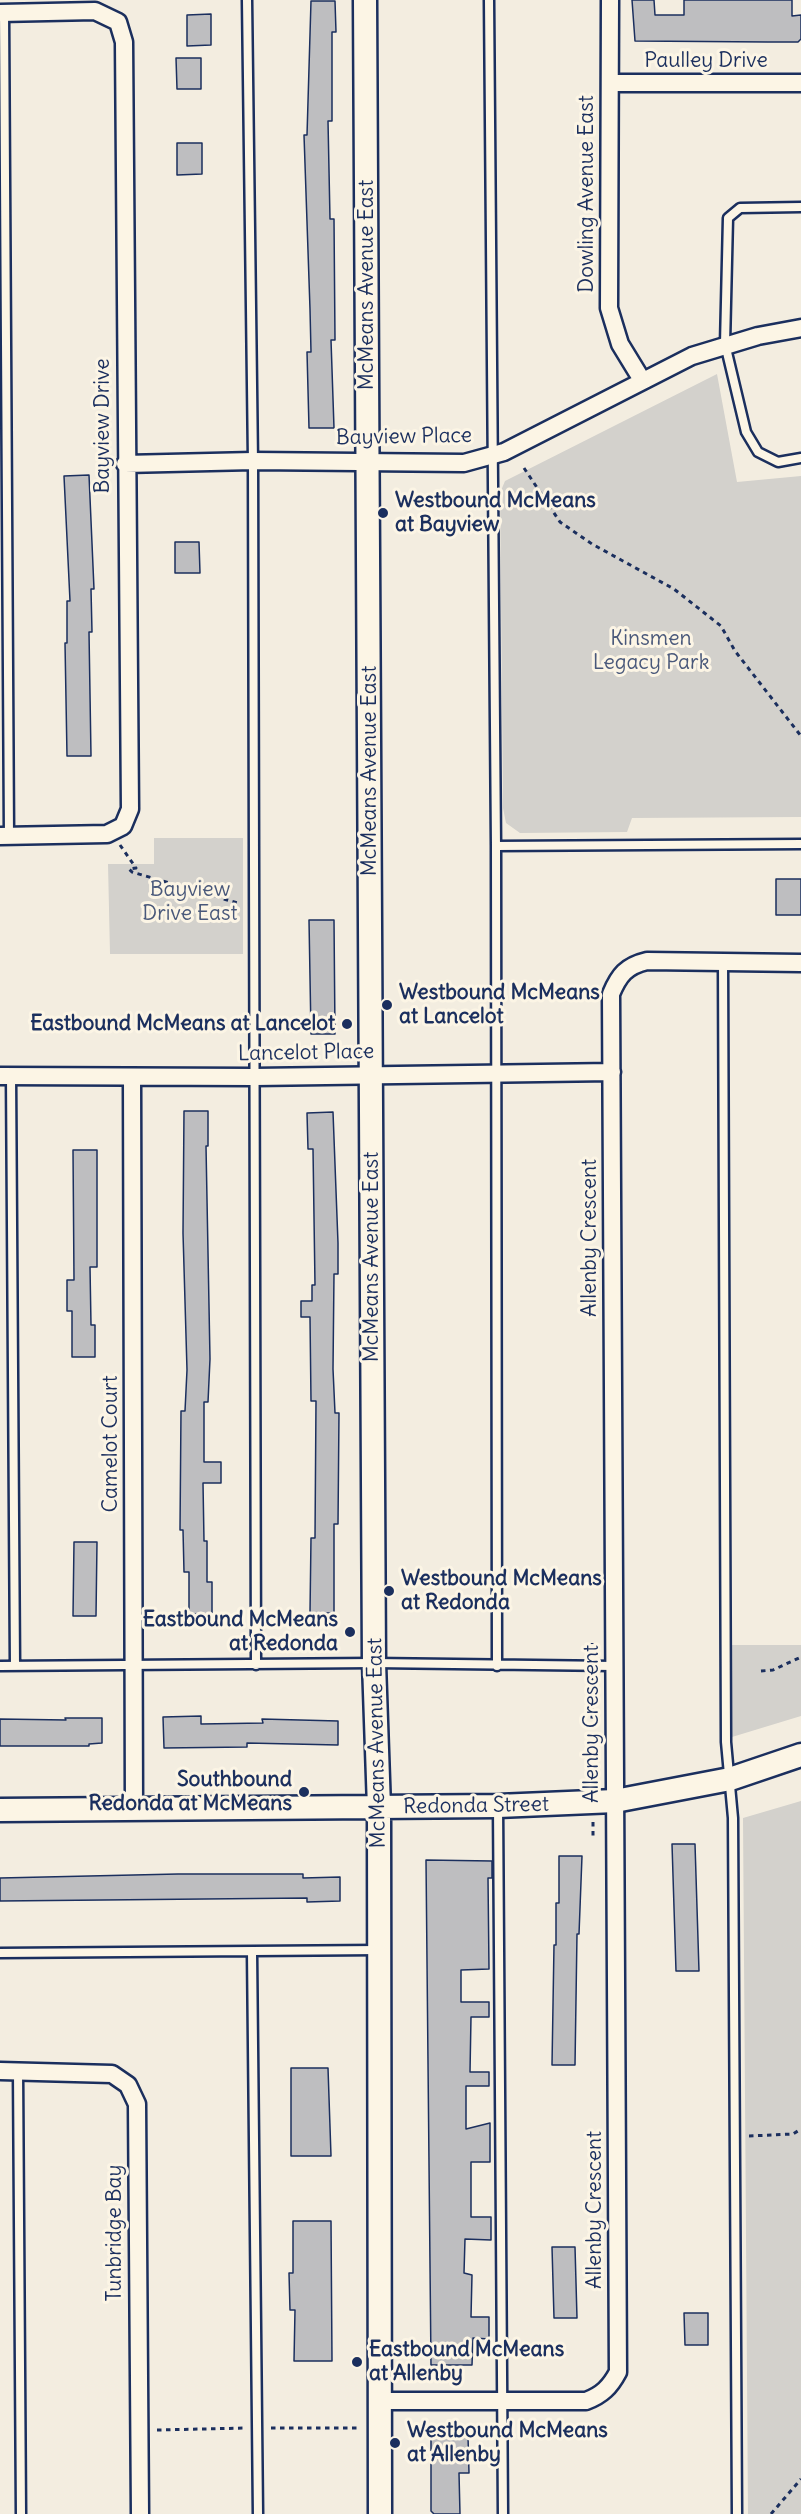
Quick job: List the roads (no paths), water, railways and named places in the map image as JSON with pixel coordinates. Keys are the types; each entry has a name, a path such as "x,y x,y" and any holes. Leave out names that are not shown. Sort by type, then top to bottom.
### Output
{"street":[{"name":"McMeans Avenue East","path":"365,0 374,1663 379,1808 380,1950 380,2514"},
{"name":"Dowling Avenue East","path":"610,0 609,308 620,344 642,380"},
{"name":"Bayview Drive","path":"2,13 95,11 118,22 124,42 125,464 130,809 123,826 110,832 5,836"},
{"name":"Paulley Drive","path":"611,83 801,83"},
{"name":"Bayview Place","path":"125,464 253,461 464,463 519,445 642,380 725,344 801,328"},
{"name":"Allenby Crescent","path":"380,2401 586,2401 599,2396 611,2385 618,2372 611,994 618,977 631,965 647,961 801,963"},
{"name":"Lancelot Place","path":"6,1076 255,1077 612,1072"},
{"name":"Camelot Court","path":"132,1077 134,1810"},
{"name":"Redonda Street","path":"0,1810 379,1808 592,1803 615,1801 729,1779 801,1755"},
{"name":"Tunbridge Bay","path":"0,2072 111,2074 128,2085 137,2104 140,2514"}],"lane":[{"path":"247,0 253,461 256,1665"},
{"path":"489,0 496,846 497,1666"},
{"path":"2,13 5,836"},
{"path":"801,207 740,208 728,218 725,344 746,432 758,452 778,462 801,458"},
{"path":"496,846 801,844"},
{"path":"723,963 726,1742 733,1818 737,2514"},
{"path":"6,1076 15,1666"},
{"path":"0,1666 374,1663 614,1666"},
{"path":"498,1806 503,2514"},
{"path":"0,1953 380,1950"},
{"path":"252,1952 258,2514"},
{"path":"18,2071 21,2514"}],"place":[{"name":"Westbound McMeans at Bayview","path":"383,513"},
{"name":"Westbound McMeans at Lancelot","path":"387,1005"},
{"name":"Eastbound McMeans at Lancelot","path":"347,1024"},
{"name":"Westbound McMeans at Redonda","path":"389,1591"},
{"name":"Eastbound McMeans at Redonda","path":"350,1632"},
{"name":"Southbound Redonda at McMeans","path":"304,1792"},
{"name":"Eastbound McMeans at Allenby","path":"357,2362"},
{"name":"Westbound McMeans at Allenby","path":"395,2443"}],"park label":[{"name":"Kinsmen Legacy Park","path":"651,651"},
{"name":"Bayview Drive East","path":"190,902"}]}
